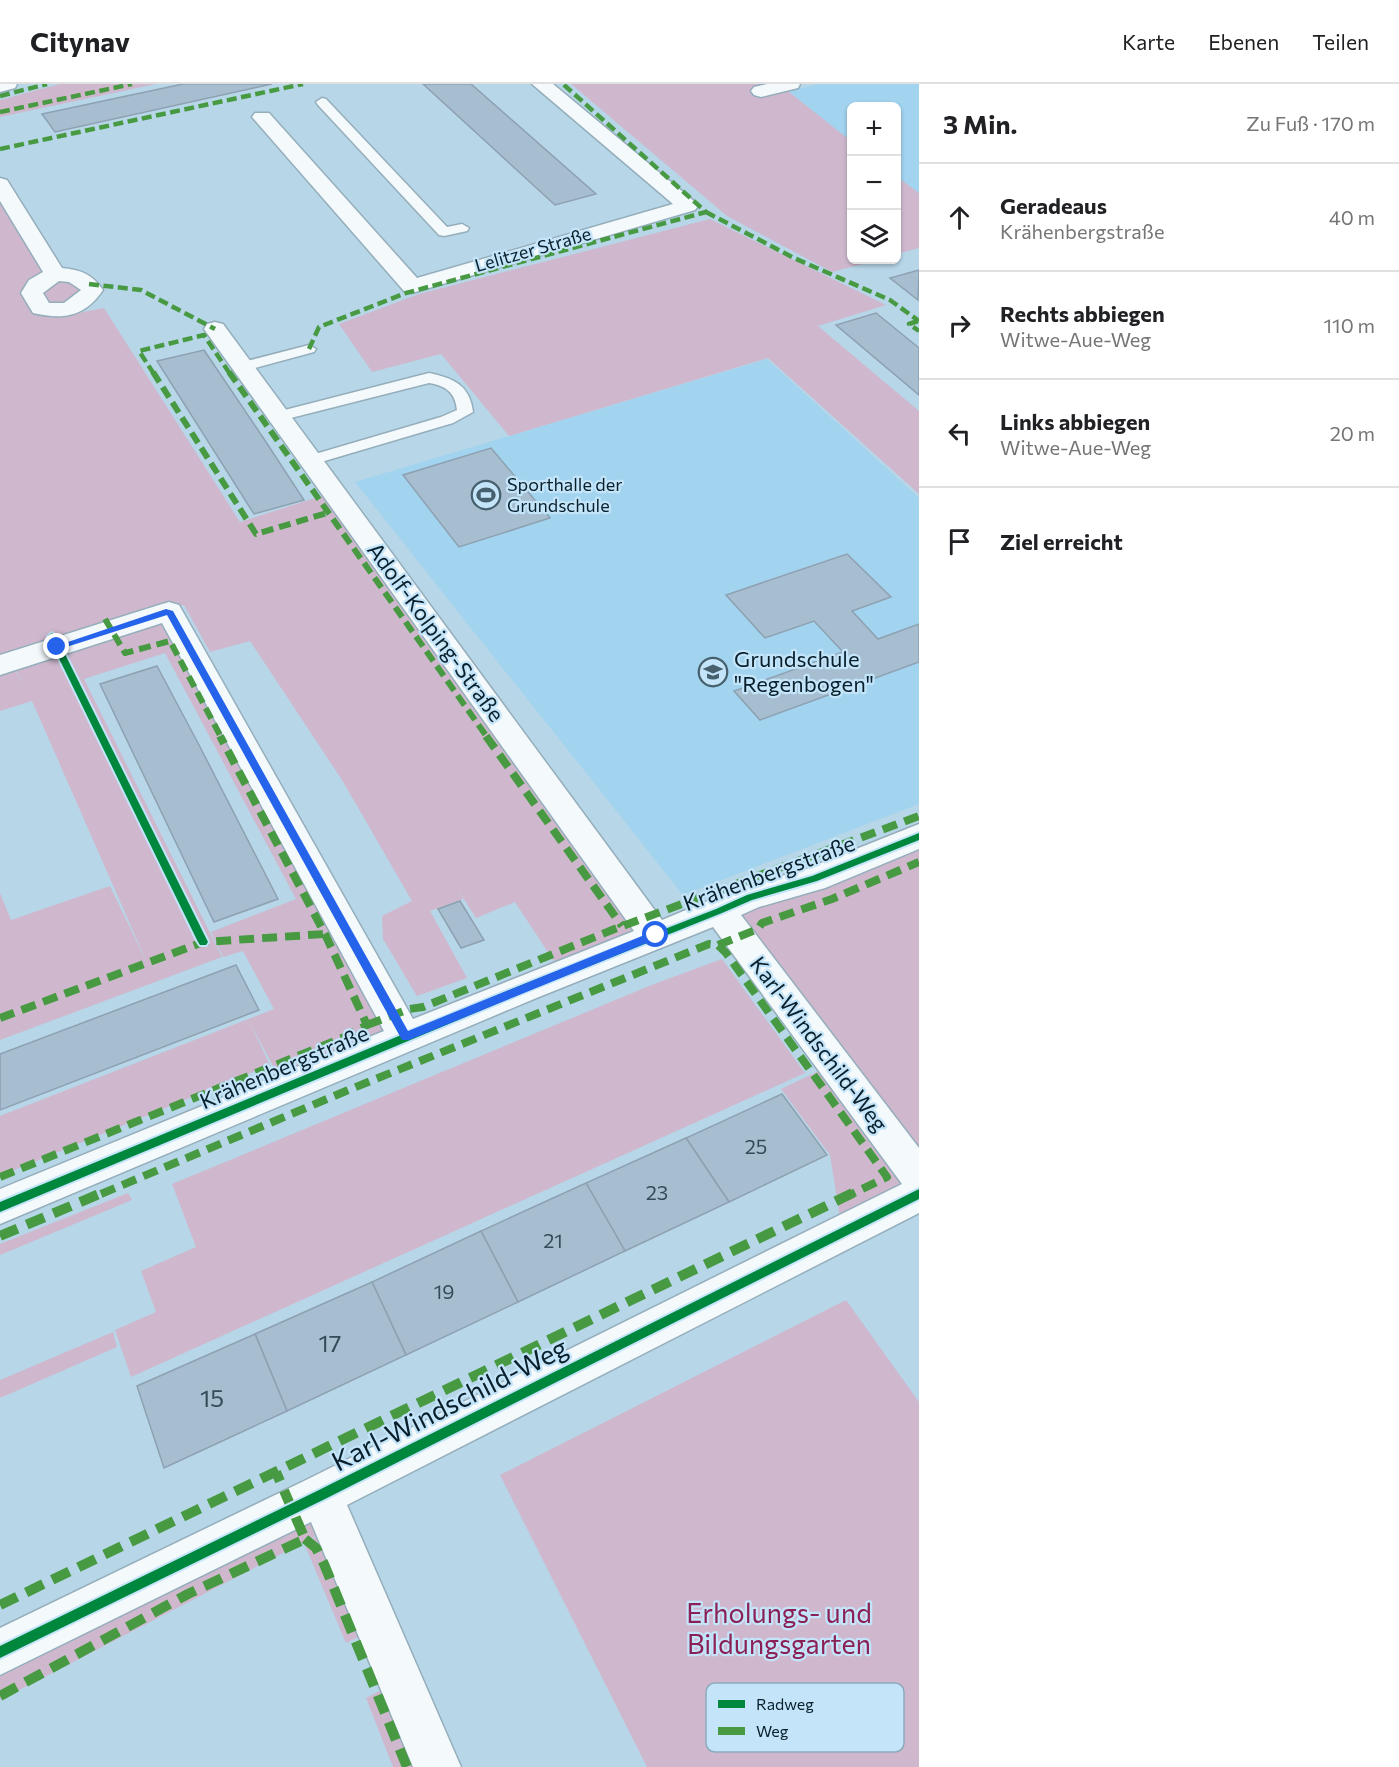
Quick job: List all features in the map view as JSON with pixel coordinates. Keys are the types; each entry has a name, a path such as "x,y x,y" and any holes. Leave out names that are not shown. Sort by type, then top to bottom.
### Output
{"street":[{"path":"0,86 8,84"},
{"name":"Lelitzer Straße","path":"262,117 412,286 688,206 541,84"},
{"path":"761,91 791,84"},
{"path":"0,184 55,274"},
{"name":"Adolf-Kolping-Straße","path":"215,329 656,935"},
{"path":"0,665 169,611 405,1037"},
{"name":"Krähenbergstraße","path":"0,1208 405,1037 656,935 719,912 750,897 814,879 919,836"},
{"name":"Karl-Windschild-Weg","path":"719,912 919,1177"},
{"name":"Karl-Windschild-Weg","path":"0,1652 321,1495 919,1194"},
{"name":"Karl-Windschild-Weg","path":"321,1495 437,1767"}],"lane":[{"path":"322,102 444,232 462,228"},
{"path":"244,366 309,349"},
{"path":"279,416 429,378 443,380 457,387 465,398 465,412 447,420 311,460"}],"shaded area":[{"path":"818,84 919,84 919,218 901,204 901,102 847,102 847,165 758,99"},
{"name":"Grundschule \"Regenbogen\"","path":"767,359 919,498 919,804 683,895 355,482"}],"green space":[{"path":"60,84 156,84 0,117 0,100"},
{"path":"571,84 779,84 847,138 847,264 863,264 832,272 727,216"},
{"path":"901,180 919,193 919,248 901,253"},
{"path":"0,186 54,275 88,282 72,307 40,307 52,318 104,308 240,522 334,492 654,935 561,972 515,902 476,918 458,890 463,899 430,911 467,978 417,996 383,939 382,916 412,901 342,780 250,641 210,652 184,605 0,664"},
{"path":"710,219 886,305 818,326 919,411 919,494 768,358 509,436 441,354 372,372 339,324 419,294"},
{"path":"169,612 404,1036 284,1086 250,1023 270,1065 0,1176 0,1116 274,1009 243,951 223,957 211,932 296,899 165,653 84,679 222,957 0,1040 0,893 11,920 110,886 148,965 32,701 0,711 0,666 11,662 25,688 12,662"},
{"path":"919,838 919,1170 722,912"},
{"path":"722,959 805,1073 131,1377 115,1330 156,1312 141,1271 196,1247 172,1184 654,984"},
{"path":"833,1064 919,1178 842,1230 830,1155 781,1089"},
{"path":"128,1193 132,1200 0,1255 0,1244"},
{"name":"Erholungs- und Bildungsgarten","path":"846,1300 919,1402 919,1767 647,1767 500,1475"},
{"path":"113,1332 117,1347 0,1398 0,1380"},
{"path":"320,1497 333,1527 0,1700 0,1654"},
{"path":"334,1528 375,1629 346,1643 304,1543"},
{"path":"399,1681 436,1767 393,1767 366,1698"}],"building":[{"path":"183,84 272,84 55,132 42,114"},
{"path":"423,84 471,84 596,194 555,205"},
{"path":"919,270 918,300 890,278"},
{"path":"876,313 919,348 919,395 836,325"},
{"path":"204,350 304,500 254,514 157,361"},
{"path":"491,448 550,518 459,547 403,475"},
{"path":"847,554 891,597 852,611 878,639 919,624 919,662 760,720 734,691 843,652 814,621 765,638 726,595"},
{"path":"157,666 278,899 214,922 100,684"},
{"path":"460,901 484,940 461,948 438,909"},
{"path":"236,965 259,1010 0,1110 0,1054"},
{"path":"782,1094 827,1155 729,1202 686,1138"},
{"path":"686,1138 729,1202 625,1251 586,1183"},
{"path":"586,1183 625,1251 518,1302 481,1231"},
{"path":"481,1231 518,1302 406,1355 372,1282"},
{"path":"372,1282 406,1355 287,1411 255,1334"},
{"path":"255,1334 287,1411 164,1468 137,1386"}],"marked path":[{"path":"0,96 47,84"},
{"path":"0,112 132,84"},
{"path":"0,149 303,84"},
{"path":"309,349 319,327 406,293 706,212 563,84"},
{"path":"706,212 794,258 890,300 919,321"},
{"path":"89,284 141,290 215,329"},
{"path":"918,321 909,324 919,331"},
{"path":"327,513 256,534 139,351 204,335 273,437 622,926"},
{"path":"0,1177 342,1038 367,1025 325,934 170,641 125,653 105,619"},
{"path":"367,1025 409,1009 423,1007 612,930 919,816"},
{"path":"718,945 758,929 762,923 832,899 919,862"},
{"path":"0,1018 203,942 325,934"},
{"path":"0,1236 346,1091 709,944 718,945 726,953 887,1177 0,1605"},
{"path":"0,1696 188,1594 305,1539 276,1472"},
{"path":"305,1539 316,1548 324,1564 407,1767"}],"cycle path":[{"path":"52,636 203,942"},
{"path":"0,1207 522,989 750,897 814,879 919,836"},
{"path":"0,1652 321,1495 919,1194"}],"place":[{"name":"Sporthalle der Grundschule","path":"486,495"},
{"name":"Grundschule \"Regenbogen\"","path":"713,672"}],"route":[{"path":"57,647 169,611 405,1037 656,935"}]}
